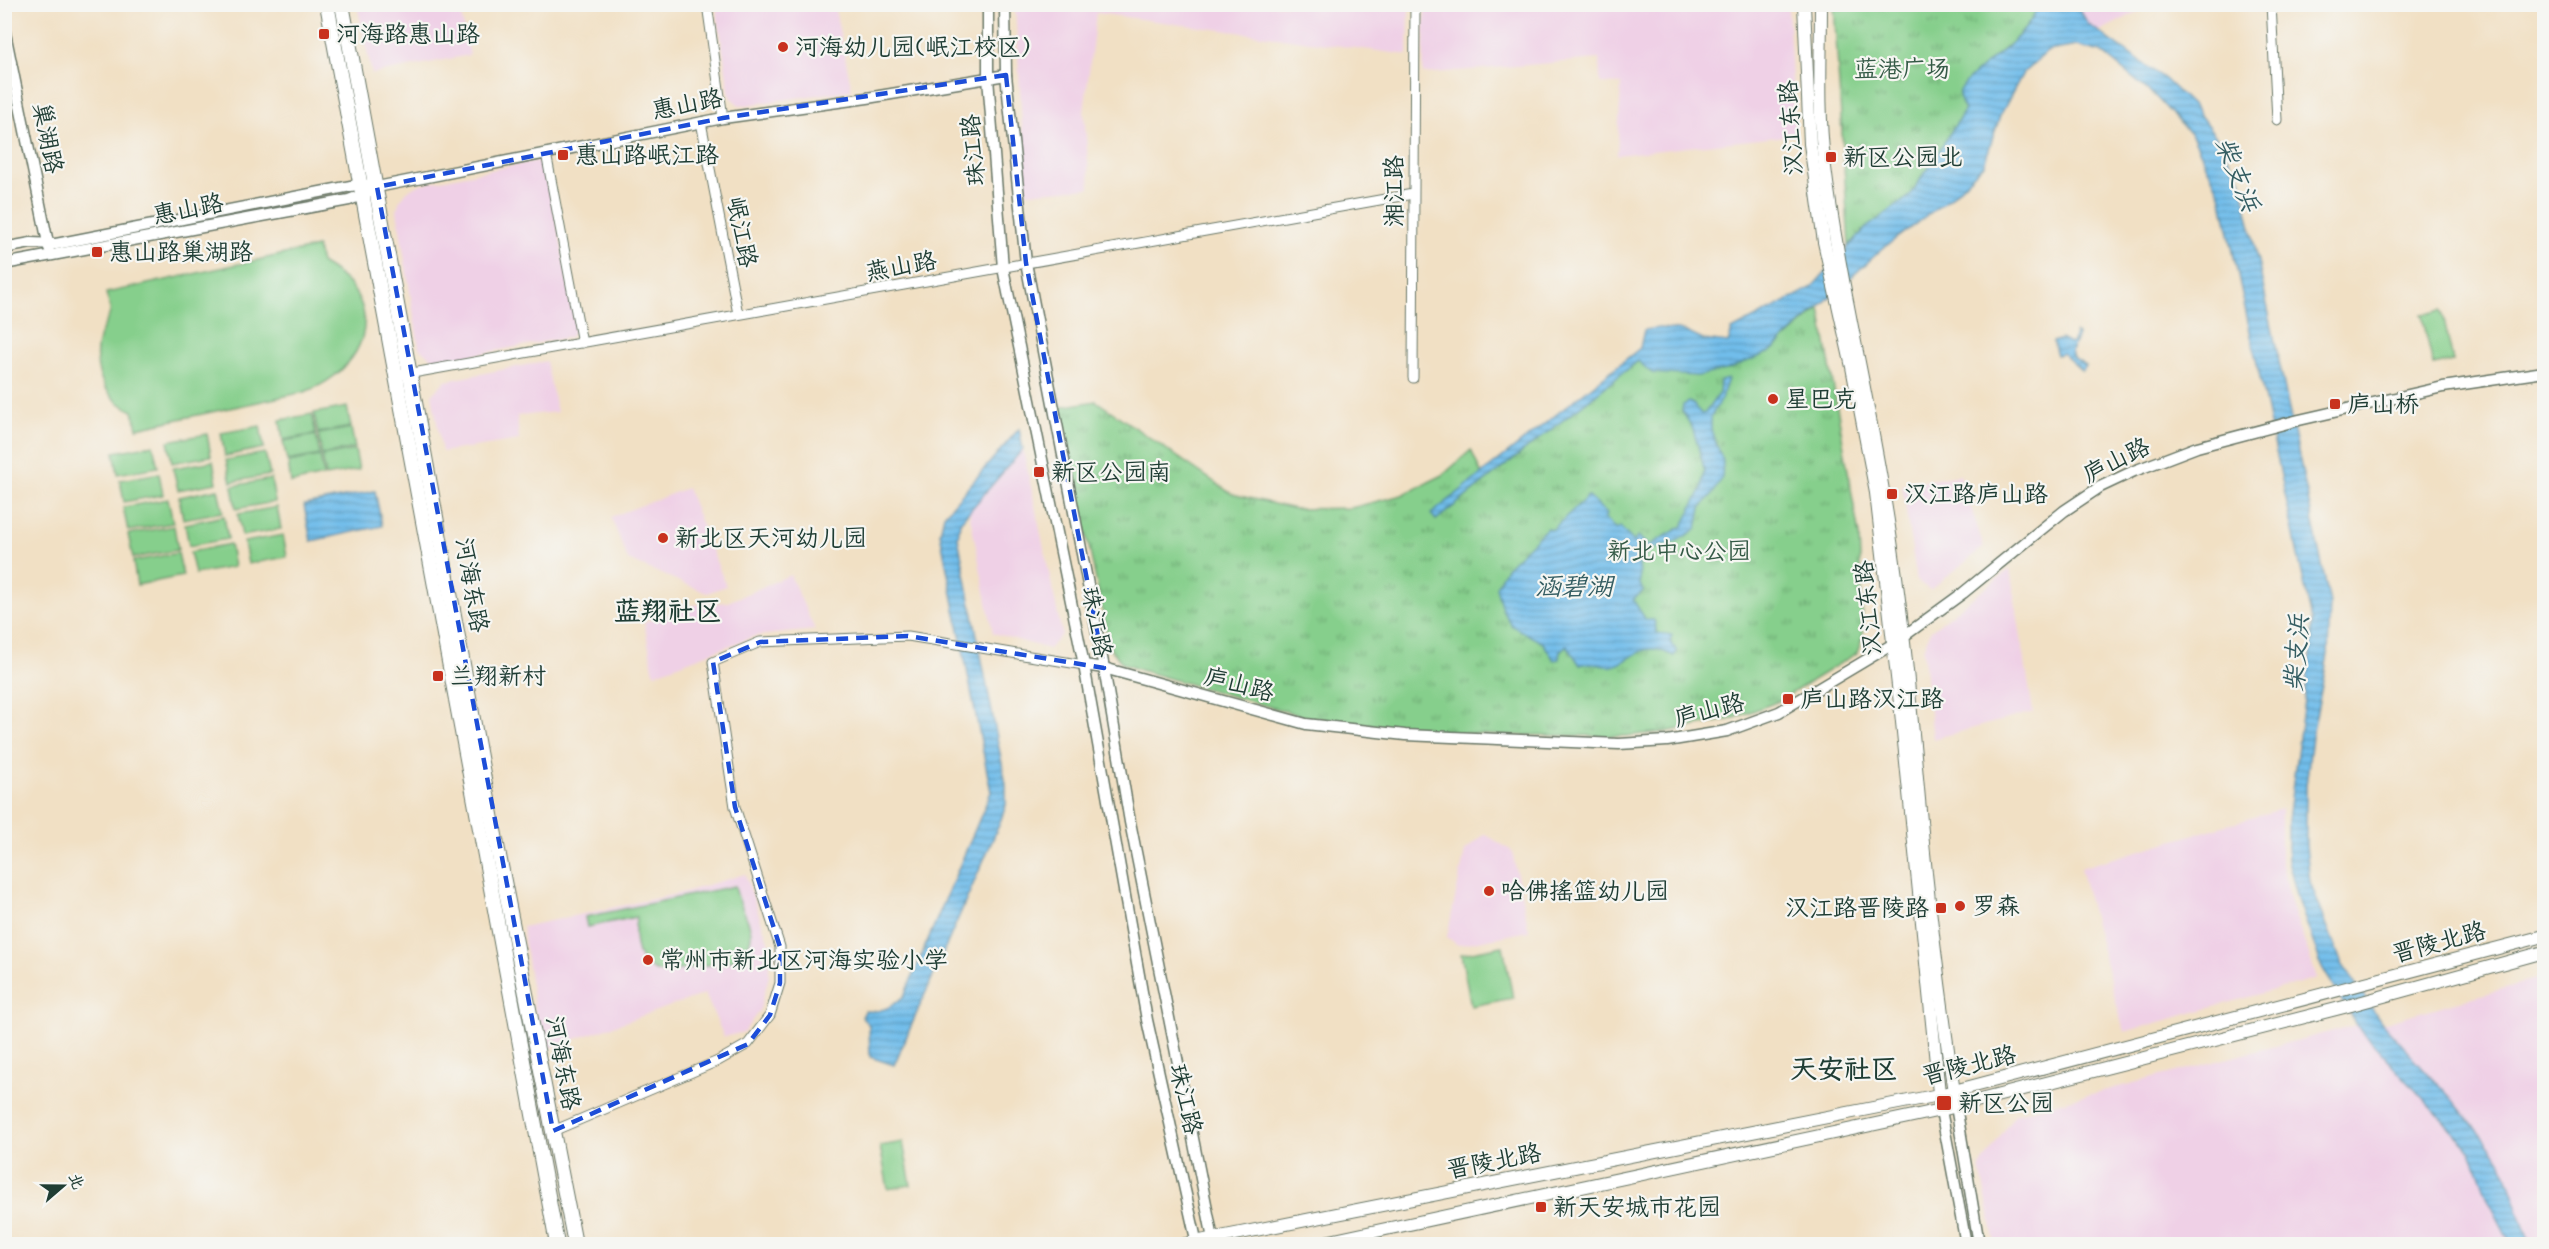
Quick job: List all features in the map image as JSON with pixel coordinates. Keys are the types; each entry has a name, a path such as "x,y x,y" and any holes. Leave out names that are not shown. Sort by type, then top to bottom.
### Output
{"main road":[{"name":"河海东路","path":"327,4 556,1245"},
{"name":"河海东路","path":"342,4 484,779 575,1245"},
{"name":"汉江东路","path":"1804,4 1810,144 1828,263 1843,303 1876,444 1904,637 1926,874 1956,1106"},
{"name":"汉江东路","path":"1821,4 1820,97 1823,156 1852,367 1876,492 1941,1110"},
{"name":"晋陵北路","path":"1193,1244 1214,1242 1939,1095 2544,936"},
{"name":"晋陵北路","path":"1316,1245 1941,1110 2344,1007 2544,952"}],"street":[{"path":"707,4 723,118"},
{"name":"珠江路","path":"988,4 988,78 1003,268 1084,665 1147,1020 1193,1244"},
{"name":"珠江路","path":"1005,4 1006,75 1026,263 1104,668 1130,822 1214,1242"},
{"name":"湘江路","path":"1413,378 1415,4"},
{"path":"2271,4 2277,120"},
{"name":"巢湖路","path":"4,28 50,256"},
{"name":"惠山路","path":"4,264 701,122 1006,75"},
{"name":"岷江路","path":"701,122 738,314"},
{"path":"546,153 582,343"},
{"name":"惠山路","path":"4,248 31,243 48,243 362,190"},
{"name":"燕山路","path":"396,376 1413,194"},
{"name":"庐山路","path":"1084,665 1104,668 1306,724 1405,735 1619,744 1667,741 1727,731 1779,712 1904,637 2064,512 2100,487 2134,471 2197,447 2299,420 2443,387 2544,372"},
{"path":"554,1131 718,1061 748,1044 770,1015 780,983 780,947 735,807 712,662 760,642 908,636 1084,665"},
{"name":"汉江东路","path":"1956,1106 1979,1245"},
{"name":"汉江东路","path":"1941,1110 1966,1245"}],"highlighted area":[{"path":"1006,75 1026,263 1104,668 908,636 760,642 713,662 735,807 780,947 780,983 770,1015 748,1044 553,1131 377,187 723,118"}],"shaded area":[{"path":"357,5 459,5 470,55 372,74"},
{"name":"河海幼儿园(岷江校区)","path":"716,5 834,5 852,90 740,106 730,97"},
{"path":"1015,5 1409,5 1408,55 1096,13 1084,113 1090,188 1026,193"},
{"path":"1425,5 1788,5 1795,135 1617,155 1621,84 1600,83 1599,59 1423,74"},
{"path":"2077,5 2151,5 2098,32 2088,24"},
{"path":"536,161 547,170 577,327 570,337 437,362 419,348 397,211 399,202 407,191 421,184"},
{"path":"546,361 557,412 517,416 519,440 442,452 432,394 445,381"},
{"path":"1023,449 1062,634 1049,649 993,633 969,511"},
{"path":"1960,475 1984,547 1930,590 1917,581 1902,485"},
{"name":"新北区天河幼儿园","path":"687,488 726,586 707,593 628,560 611,517"},
{"path":"2010,569 2033,712 1933,739 1923,649 1931,630"},
{"path":"790,575 815,630 755,636 654,674 644,622 693,605 728,602"},
{"path":"2281,809 2281,860 2292,906 2317,978 2124,1032 2080,868"},
{"name":"哈佛摇篮幼儿园","path":"1485,834 1512,851 1529,931 1458,945 1447,937 1465,851"},
{"name":"常州市新北区河海实验小学","path":"745,874 769,944 769,976 760,1009 744,1032 724,1037 705,994 541,1051 522,927 681,893"},
{"path":"2544,977 2544,1238 2529,1243 2501,1160 2450,1097 2382,1023"},
{"path":"2356,1025 2471,1151 2489,1201 2511,1244 1995,1244 1980,1167 2015,1114"}],"green space":[{"name":"蓝港广场","path":"1834,5 2037,5 2023,31 1971,77 1963,87 1960,98 1965,110 1910,196 1866,228 1849,246"},
{"path":"317,247 321,263 346,281 362,305 364,321 362,337 356,352 346,365 319,386 304,392 137,428 133,411 123,406 107,391 99,371 97,349 99,338 110,312 106,293"},
{"name":"新北中心公园","path":"1820,308 1859,535 1863,636 1857,653 1779,701 1732,719 1665,732 1625,736 1492,735 1405,729 1306,717 1140,670 1123,664 1110,648 1060,407 1096,401 1232,494 1295,509 1351,508 1402,495 1443,475 1471,450 1482,475 1432,514 1436,520 1638,361 1770,352"},
{"path":"2442,310 2453,361 2433,365 2422,315"},
{"path":"347,407 351,427 318,433 314,413"},
{"path":"312,414 316,434 283,440 280,420"},
{"path":"260,426 264,448 225,456 221,433"},
{"path":"351,428 355,448 322,455 318,434"},
{"path":"207,434 211,456 172,463 168,441"},
{"path":"316,435 320,455 287,461 283,441"},
{"path":"153,445 158,467 118,474 114,452"},
{"path":"355,450 359,470 326,476 322,456"},
{"path":"265,453 270,475 231,482 226,460"},
{"path":"320,456 324,476 291,483 288,462"},
{"path":"213,461 217,483 178,490 173,468"},
{"path":"159,473 163,495 124,502 120,480"},
{"path":"271,479 275,502 236,509 232,486"},
{"path":"218,489 223,512 183,519 179,497"},
{"path":"168,499 173,523 128,531 123,507"},
{"path":"277,507 281,529 242,536 238,514"},
{"path":"224,516 228,539 189,546 185,524"},
{"path":"174,526 178,550 133,558 128,534"},
{"path":"283,535 287,557 248,564 244,542"},
{"path":"230,544 234,567 195,574 190,552"},
{"path":"178,553 183,576 137,585 133,561"},
{"path":"735,886 750,926 751,935 749,944 743,952 731,961 662,973 653,970 641,959 636,944 636,917 587,927 585,917"},
{"path":"1503,946 1513,998 1471,1006 1461,954"},
{"path":"903,1142 911,1185 888,1189 880,1146"}],"water":[{"path":"2037,5 2077,5 2088,24 2165,79 2194,107 2219,141 2241,181 2330,603 2328,655 2312,736 2306,786 2306,846 2310,882 2342,964 2382,1023 2450,1097 2501,1160 2530,1244 2511,1244 2489,1201 2471,1151 2356,1025 2322,967 2298,899 2288,860 2288,821 2312,640 2312,620 2221,196 2193,137 2156,97 2101,52 2077,46 2048,51 2023,73 2000,116 1984,164 1949,199 1882,249 1770,352 1726,370 1697,376 1652,373 1638,361 1436,520 1431,514 1640,348 1644,330 1661,328 1684,331 1703,340 1728,343 1732,330 1811,288 1866,228 1910,196 1965,110 1959,96 1962,87 2023,31"},
{"path":"2075,333 2078,335 2071,352 2073,358 2086,366 2082,371 2062,353 2057,355 2053,342 2061,339 2070,344 2073,342"},
{"name":"涵碧湖","path":"1728,379 1721,399 1711,416 1711,430 1723,461 1722,477 1701,508 1697,529 1675,542 1651,549 1639,561 1640,584 1643,591 1633,600 1646,620 1654,620 1657,633 1672,635 1670,641 1677,651 1674,656 1651,649 1641,651 1617,665 1604,666 1590,663 1580,665 1567,645 1560,651 1559,659 1554,660 1543,643 1512,626 1502,609 1496,587 1506,568 1547,528 1552,530 1588,496 1607,514 1604,518 1616,530 1620,527 1634,542 1638,536 1648,546 1683,526 1702,488 1704,469 1692,427 1682,411 1683,405 1689,402 1695,405 1701,414 1705,413 1719,393 1720,381"},
{"path":"1019,429 1023,449 960,522 958,538 1006,784 1006,805 894,1065 870,1057 869,1025 862,1017 865,1011 886,1008 904,996 991,792 940,533 944,515"},
{"path":"375,491 382,526 311,541 304,505"}],"place":[{"name":"河海路惠山路","path":"324,34"},
{"name":"河海幼儿园(岷江校区)","path":"783,47"},
{"name":"惠山路岷江路","path":"563,155"},
{"name":"新区公园北","path":"1831,157"},
{"name":"惠山路巢湖路","path":"97,252"},
{"name":"星巴克","path":"1773,399"},
{"name":"庐山桥","path":"2335,404"},
{"name":"新区公园南","path":"1039,472"},
{"name":"汉江路庐山路","path":"1892,494"},
{"name":"新北区天河幼儿园","path":"663,538"},
{"name":"兰翔新村","path":"438,676"},
{"name":"庐山路汉江路","path":"1788,699"},
{"name":"哈佛摇篮幼儿园","path":"1489,891"},
{"name":"罗森","path":"1960,906"},
{"name":"汉江路晋陵路","path":"1941,908"},
{"name":"常州市新北区河海实验小学","path":"648,960"},
{"name":"新区公园","path":"1944,1103"},
{"name":"新天安城市花园","path":"1541,1207"}],"district":[{"name":"蓝翔社区","path":"668,611"},
{"name":"天安社区","path":"1844,1069"}],"water label":[{"name":"柴支浜","path":"2238,174"},
{"name":"柴支浜","path":"2296,653"}]}
